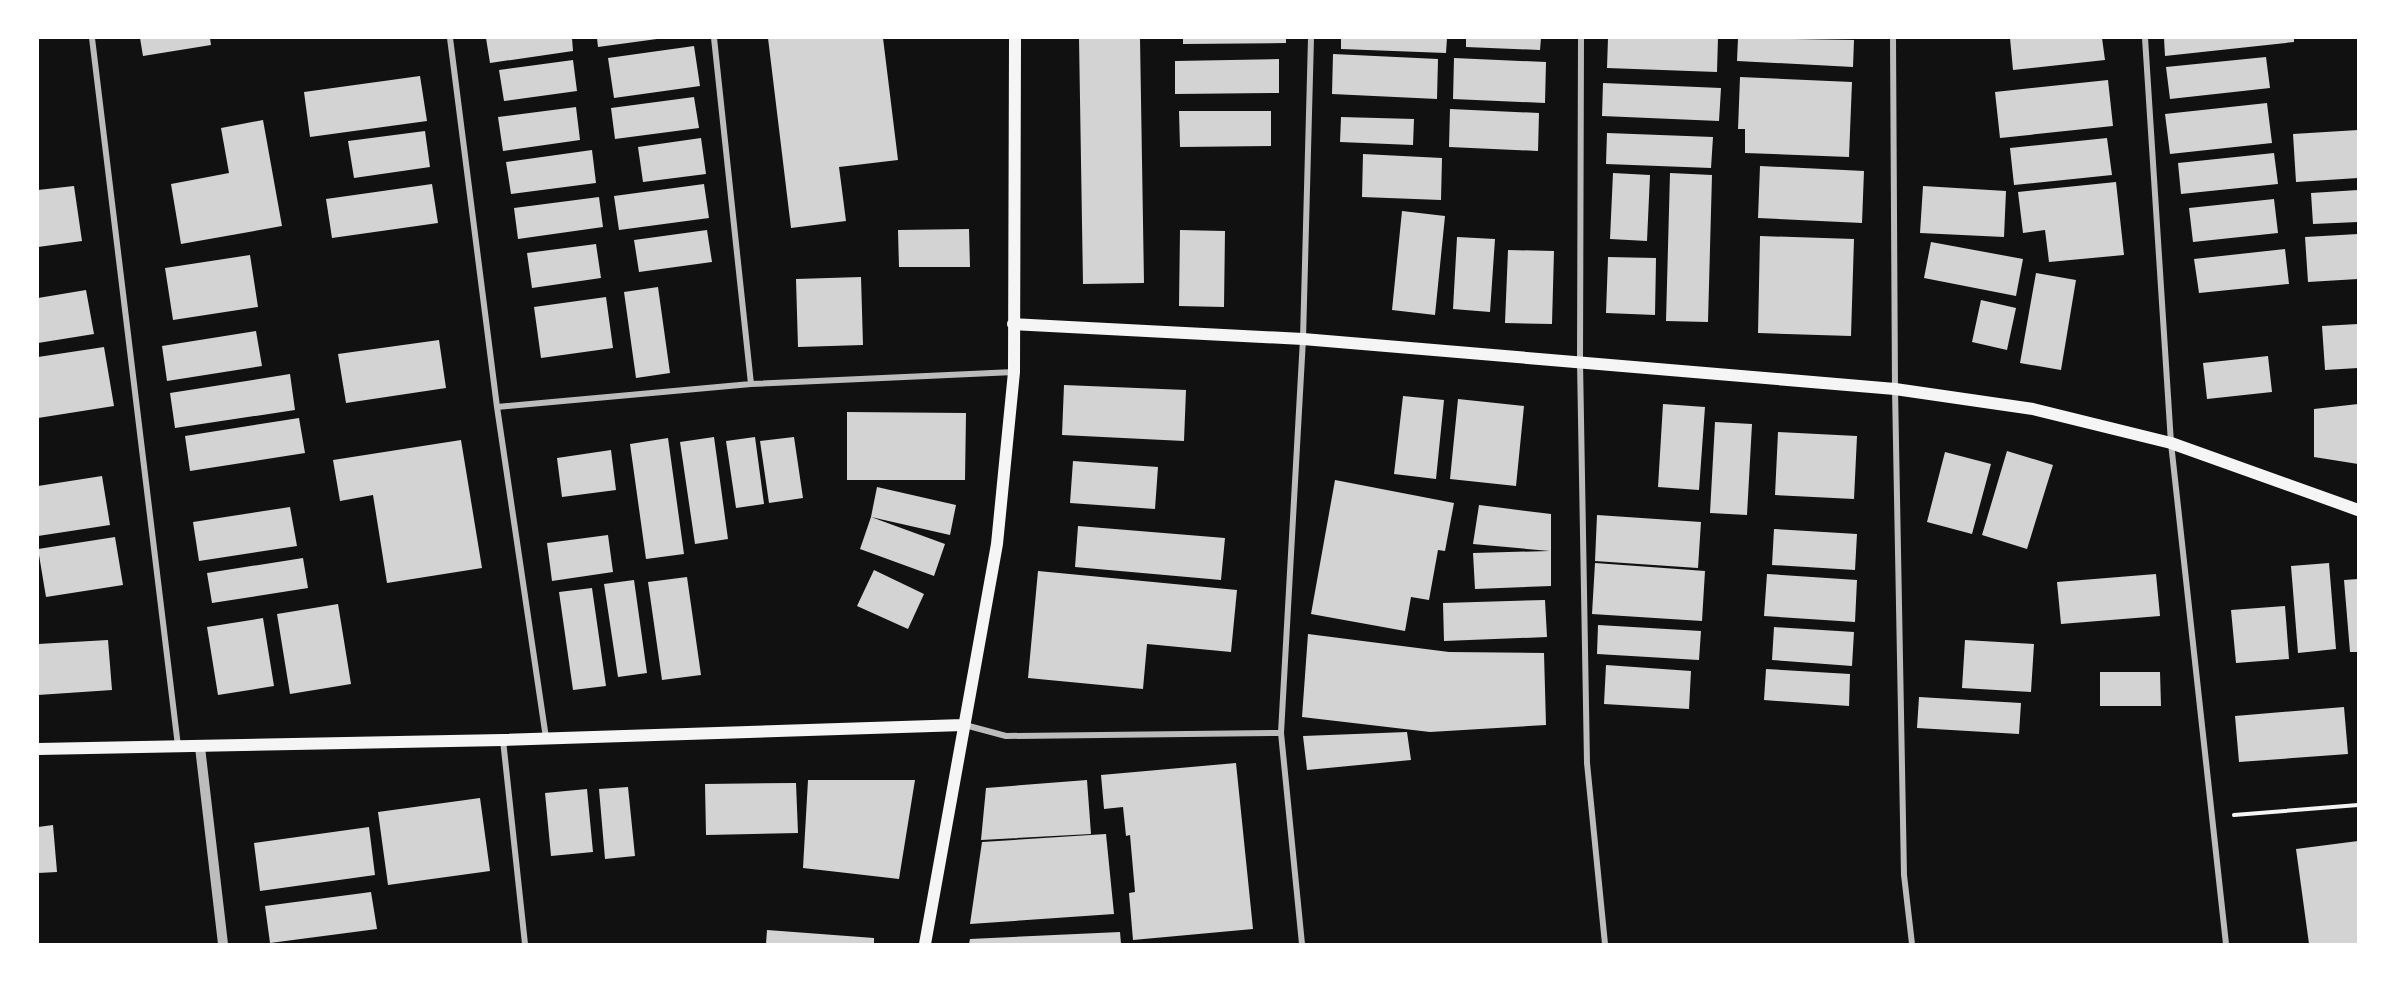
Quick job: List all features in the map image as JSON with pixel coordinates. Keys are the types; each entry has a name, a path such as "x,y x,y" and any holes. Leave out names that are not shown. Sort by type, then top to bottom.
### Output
{"main road":[{"path":"925,945 997,544 1014,372 1015,38"},
{"path":"1013,324 1303,339 1895,389 2034,409 2171,443 2358,510"},
{"path":"38,749 503,740 963,724"}],"street":[{"path":"92,38 178,747"},
{"path":"450,38 497,407 546,738"},
{"path":"714,38 751,384"},
{"path":"1302,945 1281,733 1303,339 1311,38"},
{"path":"1581,38 1580,362 1587,764 1605,945"},
{"path":"1893,38 1895,389 1904,875 1912,945"},
{"path":"2145,38 2171,443 2226,945"},
{"path":"497,407 751,384 1014,372"},
{"path":"963,724 1006,736 1281,733"},
{"path":"503,740 525,945"},
{"path":"200,747 223,945"}],"path":[{"path":"2212,817 2358,805"}],"building":[{"path":"140,38 210,38 211,45 143,56"},
{"path":"486,38 572,38 573,51 490,63"},
{"path":"597,38 657,38 657,39 598,47"},
{"path":"768,38 883,38 898,160 839,167 846,221 791,228"},
{"path":"1079,38 1140,38 1144,283 1083,284"},
{"path":"1183,38 1286,38 1286,43 1183,44"},
{"path":"1341,38 1447,38 1446,53 1341,49"},
{"path":"1466,38 1541,38 1540,50 1466,47"},
{"path":"1608,38 1718,38 1717,72 1607,68"},
{"path":"1738,38 1854,40 1853,67 1737,61"},
{"path":"2010,38 2102,38 2105,60 2013,70"},
{"path":"2164,38 2294,38 2294,42 2165,56"},
{"path":"694,46 700,86 614,98 608,58"},
{"path":"1333,54 1438,59 1437,99 1332,94"},
{"path":"2266,57 2270,88 2170,99 2166,67"},
{"path":"1454,58 1546,62 1545,103 1453,99"},
{"path":"1279,59 1279,93 1175,94 1175,61"},
{"path":"573,60 577,91 504,101 499,70"},
{"path":"420,76 427,121 310,137 304,92"},
{"path":"1740,77 1852,82 1849,157 1745,153 1745,129 1738,129"},
{"path":"2108,80 2113,126 2000,138 1995,92"},
{"path":"1603,83 1721,88 1719,121 1602,116"},
{"path":"694,97 699,128 615,139 611,108"},
{"path":"2267,103 2272,143 2170,154 2165,114"},
{"path":"576,107 580,140 503,151 498,117"},
{"path":"1450,109 1539,113 1538,151 1449,147"},
{"path":"1179,111 1271,111 1271,146 1180,147"},
{"path":"1341,117 1414,119 1413,145 1340,142"},
{"path":"263,120 282,226 181,244 171,184 229,173 221,128"},
{"path":"2358,130 2358,178 2296,182 2293,134"},
{"path":"425,131 430,167 354,178 348,141"},
{"path":"1607,133 1713,137 1711,168 1606,164"},
{"path":"701,138 706,174 643,182 638,147"},
{"path":"2107,138 2112,175 2014,185 2010,148"},
{"path":"592,150 596,183 511,194 506,162"},
{"path":"2274,153 2278,184 2181,194 2178,163"},
{"path":"1363,154 1442,158 1441,200 1362,197"},
{"path":"1760,166 1864,171 1862,223 1758,218"},
{"path":"1613,173 1650,175 1647,241 1610,239"},
{"path":"1670,173 1712,175 1708,322 1666,321"},
{"path":"2116,182 2124,255 2049,262 2045,230 2023,233 2018,192"},
{"path":"432,184 438,223 332,238 326,199"},
{"path":"704,184 709,218 619,230 614,196"},
{"path":"74,186 82,241 38,247 38,190"},
{"path":"1923,186 2006,191 2004,237 1920,233"},
{"path":"2358,190 2358,222 2313,224 2311,193"},
{"path":"599,197 603,227 518,239 514,208"},
{"path":"2274,199 2278,233 2193,242 2189,208"},
{"path":"1402,211 1445,216 1435,315 1392,310"},
{"path":"969,229 970,267 899,267 898,230"},
{"path":"707,230 712,262 639,272 634,240"},
{"path":"1180,230 1225,231 1224,307 1179,306"},
{"path":"2358,234 2358,279 2308,282 2305,237"},
{"path":"1760,236 1854,239 1851,336 1758,333"},
{"path":"1457,237 1495,239 1490,312 1453,309"},
{"path":"1931,242 2023,259 2016,296 1924,278"},
{"path":"596,244 601,278 532,288 527,253"},
{"path":"2285,249 2289,284 2199,293 2194,259"},
{"path":"1508,250 1554,251 1552,324 1505,323"},
{"path":"250,255 258,307 173,320 165,268"},
{"path":"1608,257 1656,258 1655,315 1606,313"},
{"path":"2036,273 2076,280 2061,370 2020,363"},
{"path":"861,277 863,345 798,347 796,279"},
{"path":"658,287 670,373 636,378 624,292"},
{"path":"86,290 94,334 38,343 38,298"},
{"path":"606,297 613,348 541,358 534,307"},
{"path":"1981,300 2016,308 2007,350 1972,342"},
{"path":"2358,324 2358,368 2325,370 2322,326"},
{"path":"256,331 262,366 167,381 162,346"},
{"path":"439,340 446,388 346,403 338,354"},
{"path":"104,347 114,406 38,418 38,357"},
{"path":"2268,356 2272,392 2207,399 2203,363"},
{"path":"290,374 295,410 175,428 170,393"},
{"path":"1064,385 1186,390 1184,441 1062,435"},
{"path":"1403,396 1444,400 1436,479 1394,474"},
{"path":"1458,399 1524,406 1516,486 1450,479"},
{"path":"1663,404 1705,407 1699,490 1658,487"},
{"path":"2358,404 2358,464 2314,457 2314,409"},
{"path":"847,412 966,413 965,480 847,480"},
{"path":"299,418 305,453 190,471 185,436"},
{"path":"1715,422 1752,424 1747,515 1710,513"},
{"path":"1778,432 1857,436 1854,499 1775,495"},
{"path":"714,437 728,539 695,544 680,442"},
{"path":"755,437 764,504 736,508 726,441"},
{"path":"794,437 803,498 769,503 760,441"},
{"path":"668,438 684,554 646,559 630,444"},
{"path":"461,440 482,568 387,583 373,495 340,501 333,460"},
{"path":"611,450 616,490 562,497 557,458"},
{"path":"2007,451 2053,465 2027,549 1982,535"},
{"path":"1945,452 1991,464 1972,534 1927,522"},
{"path":"1073,461 1158,467 1155,509 1070,503"},
{"path":"102,476 110,525 38,536 38,486"},
{"path":"1335,480 1454,503 1445,551 1438,550 1429,600 1411,597 1405,631 1311,614"},
{"path":"877,487 956,505 950,535 871,517"},
{"path":"1479,505 1551,514 1551,586 1475,589 1473,553 1550,551 1473,544"},
{"path":"290,507 297,546 199,561 193,522"},
{"path":"1597,515 1701,522 1698,568 1595,561"},
{"path":"871,517 945,544 934,576 860,549"},
{"path":"1078,526 1225,538 1221,580 1075,567"},
{"path":"1774,529 1857,534 1855,570 1772,565"},
{"path":"608,535 613,572 552,581 547,543"},
{"path":"115,537 123,585 46,597 38,549"},
{"path":"303,558 308,588 212,603 207,573"},
{"path":"1595,563 1705,571 1702,621 1592,614"},
{"path":"2329,563 2336,649 2298,653 2291,566"},
{"path":"874,570 924,594 908,629 857,606"},
{"path":"1038,571 1237,590 1231,652 1147,644 1143,689 1028,678"},
{"path":"1767,574 1857,580 1855,622 1764,616"},
{"path":"2156,574 2160,616 2061,624 2057,582"},
{"path":"687,577 701,675 662,680 648,582"},
{"path":"2358,579 2358,652 2350,652 2344,580"},
{"path":"634,580 647,673 618,677 604,584"},
{"path":"592,588 606,686 573,690 559,592"},
{"path":"1545,600 1547,637 1444,641 1443,603"},
{"path":"338,604 351,684 290,694 277,614"},
{"path":"2285,606 2289,659 2236,663 2231,610"},
{"path":"263,618 274,686 218,695 207,627"},
{"path":"1598,625 1701,631 1699,660 1597,654"},
{"path":"1774,627 1854,632 1852,666 1772,660"},
{"path":"1308,634 1449,652 1544,653 1546,725 1430,732 1302,717"},
{"path":"108,640 112,690 38,695 38,644"},
{"path":"1965,640 2034,644 2031,692 1962,688"},
{"path":"1606,665 1691,671 1689,709 1604,704"},
{"path":"1766,669 1850,674 1849,706 1764,700"},
{"path":"2100,672 2160,672 2161,706 2100,706"},
{"path":"1919,697 2021,703 2019,734 1917,728"},
{"path":"2344,707 2348,754 2239,762 2235,716"},
{"path":"1407,732 1411,760 1307,770 1303,736"},
{"path":"1236,763 1253,929 1133,940 1129,893 1135,892 1130,835 1126,836 1123,807 1104,809 1101,775"},
{"path":"808,780 915,780 899,879 803,868"},
{"path":"1087,780 1091,834 981,840 986,788"},
{"path":"796,783 798,833 706,835 705,784"},
{"path":"628,787 635,856 605,859 599,789"},
{"path":"587,789 593,852 551,856 545,793"},
{"path":"480,798 490,871 388,885 378,812"},
{"path":"53,825 57,872 38,873 38,827"},
{"path":"369,827 375,875 260,891 254,843"},
{"path":"1106,834 1114,914 970,924 982,842"},
{"path":"2358,841 2358,944 2309,944 2296,849"},
{"path":"371,892 377,929 270,943 265,906"},
{"path":"767,930 874,938 874,944 766,944"},
{"path":"1120,932 1121,944 969,944 970,939"}]}
